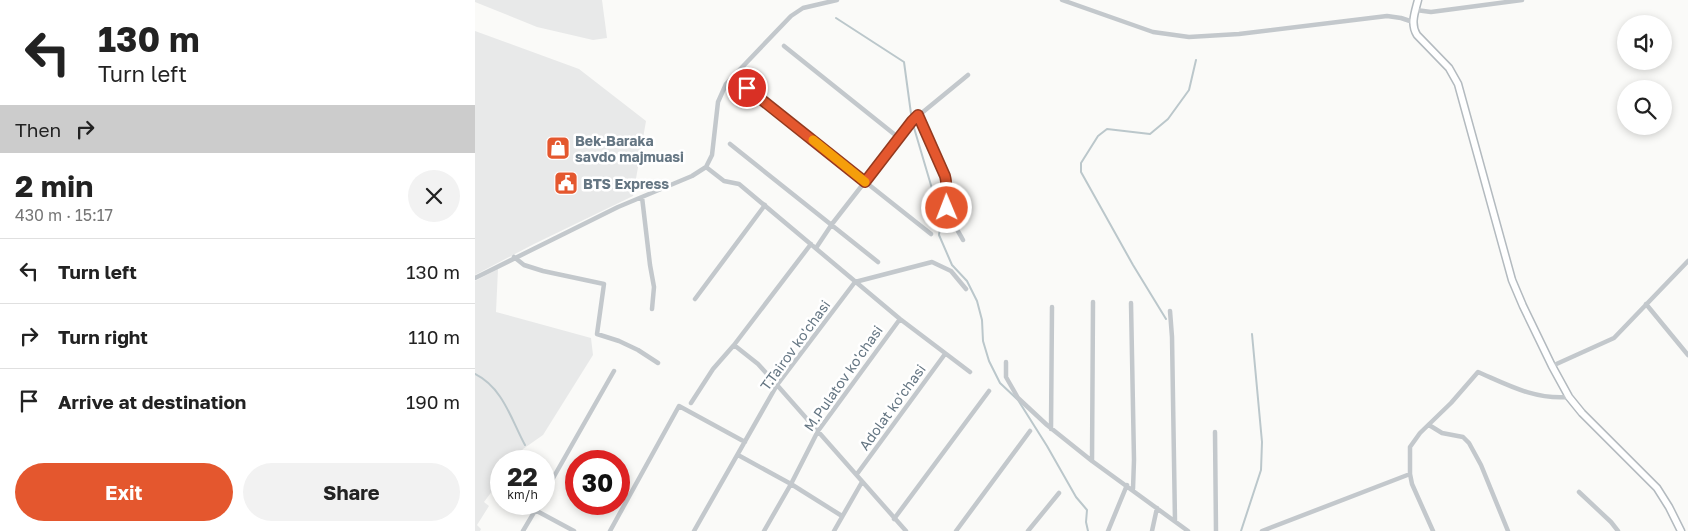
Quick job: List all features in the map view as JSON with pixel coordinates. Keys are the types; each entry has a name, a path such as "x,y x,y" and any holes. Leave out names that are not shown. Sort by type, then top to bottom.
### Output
{"street":[{"path":"475,278 514,257 642,197 692,176 706,167 712,155 718,102 726,84 791,16 803,8 837,0"},
{"path":"1062,0 1153,32 1189,37 1239,34 1387,16 1413,22"},
{"path":"1418,0 1413,29 1417,36 1449,68 1458,84 1513,280 1552,366 1569,397 1582,413 1653,482 1681,531"},
{"path":"1416,10 1431,12 1522,0"},
{"path":"784,46 899,138"},
{"path":"816,248 832,224 912,121 968,75"},
{"path":"747,88 931,234"},
{"path":"918,115 945,176 947,208 963,240"},
{"path":"730,144 878,262"},
{"path":"706,167 724,181 739,184 899,319 970,372"},
{"path":"642,197 654,287 652,309"},
{"path":"695,299 765,205"},
{"path":"691,404 713,369 734,345 811,244"},
{"path":"514,257 525,265 543,271 604,284 597,334 638,350 658,363"},
{"path":"855,282 931,262 951,271 966,289"},
{"path":"1552,366 1614,338 1688,262"},
{"name":"T.Tairov ko'chasi","path":"694,531 777,385 855,282"},
{"path":"1092,461 1093,302"},
{"path":"1131,303 1133,489"},
{"path":"1646,304 1688,355"},
{"path":"1051,429 1052,307"},
{"path":"1170,311 1175,521"},
{"name":"M.Pulatov ko'chasi","path":"764,531 818,431 899,319"},
{"path":"734,345 758,364 906,531"},
{"name":"Adolat ko'chasi","path":"857,474 945,354"},
{"path":"1006,362 1006,377 1013,391 1051,429 1188,531"},
{"path":"555,474 613,371"},
{"path":"1433,531 1412,484 1410,474 1411,447 1420,433 1478,372 1523,392 1557,398 1569,397"},
{"path":"894,519 989,391"},
{"path":"610,531 679,406 745,442"},
{"path":"1429,425 1442,433 1463,437 1469,443 1481,465 1508,531"},
{"path":"956,531 1030,431"},
{"path":"1215,432 1216,531"},
{"path":"738,455 791,484 842,516"},
{"path":"1262,531 1410,474"},
{"path":"834,531 862,482"},
{"path":"1108,531 1127,484"},
{"path":"1579,492 1618,531"},
{"path":"1028,531 1059,493"},
{"path":"1152,531 1157,508"},
{"path":"523,531 532,515"},
{"path":"544,515 574,531"},
{"path":"897,531 900,525"}],"shaded area":[{"path":"475,0 602,0 607,38 593,40 537,27 475,2"},
{"name":"Bek-Baraka savdo majmuasi","path":"475,31 579,69 646,121 633,196 475,275"},
{"path":"498,269 496,312 591,338 593,355 543,435 522,450 490,450 490,494 484,502 489,506 477,525 481,529 480,531 475,531 475,281"}],"waterway":[{"path":"836,18 904,62 912,121 941,219 939,235 952,265 967,281 977,301 982,320 983,341 989,361 1000,383 1018,400 1076,497 1087,510 1086,522 1088,531"},
{"path":"1166,319 1133,265 1081,172 1081,163 1098,136 1107,129 1150,134 1168,119 1189,90 1196,60"},
{"path":"1241,531 1261,470 1262,442 1252,334"},
{"path":"475,374 493,387 505,405 525,445"}],"slow traffic":[{"path":"813,140 865,182"}],"place":[{"name":"Bek-Baraka savdo majmuasi","path":"558,148"},
{"name":"BTS Express","path":"566,183"}],"route":[{"path":"747,88 865,182 918,115 945,176 947,208"}]}
